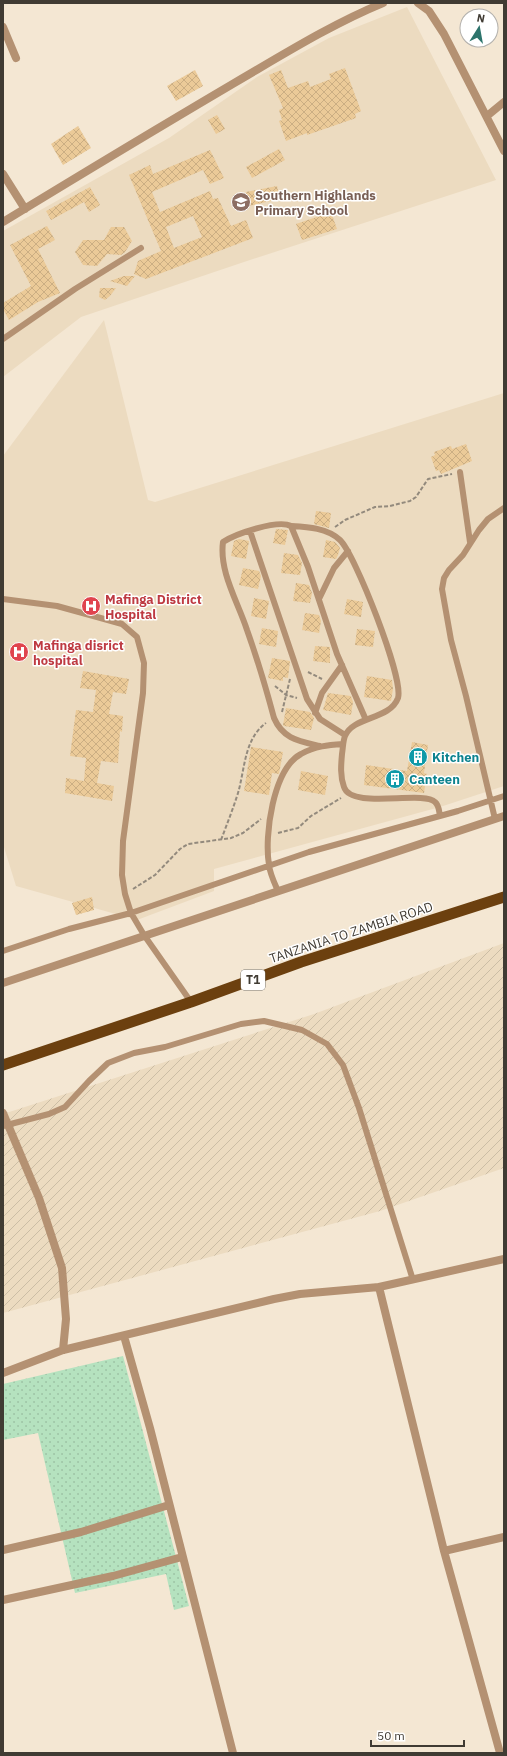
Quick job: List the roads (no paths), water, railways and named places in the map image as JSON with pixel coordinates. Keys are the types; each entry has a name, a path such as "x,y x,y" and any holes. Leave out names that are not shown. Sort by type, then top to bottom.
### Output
{"highway":[{"name":"TANZANIA TO ZAMBIA ROAD","path":"3,1065 191,1002 301,962 504,897"}],"street":[{"path":"3,222 142,137 299,45 363,11 383,3"},
{"path":"418,3 429,11 444,34 504,151"},
{"path":"3,27 16,58"},
{"path":"487,116 504,102"},
{"path":"3,174 25,209"},
{"path":"3,982 504,816"},
{"path":"3,1113 6,1125 39,1198 62,1268 65,1288 66,1319 63,1350"},
{"path":"3,1373 63,1350 274,1299 300,1294 379,1287 504,1260"},
{"path":"379,1287 444,1551 500,1753"},
{"path":"124,1336 144,1406 233,1753"},
{"path":"3,1550 110,1524 169,1505"},
{"path":"444,1551 504,1537"},
{"path":"3,1600 113,1576 182,1557"}],"lane":[{"path":"3,339 75,289 141,248"},
{"path":"460,472 470,542"},
{"path":"494,819 466,696 443,606 442,589 444,578 463,555 470,542 488,519 504,508"},
{"path":"320,746 292,738 279,728 274,718 247,629 226,574 221,555 223,542 231,536 276,524 284,524 307,527 328,533 340,540 348,551 388,649 399,690 397,699 392,707 381,714 351,728 345,735 341,776 344,789 348,793 370,798 426,798 435,800 438,805 440,816"},
{"path":"291,526 342,665 366,720"},
{"path":"250,531 307,699 320,718 345,735"},
{"path":"319,599 331,574 348,551"},
{"path":"3,599 57,606 122,624 137,638 144,663 143,693 123,841 122,875 125,894 131,913 144,935 191,1002"},
{"path":"316,713 322,693 328,682 342,665"},
{"path":"278,891 272,877 269,864 268,834 271,809 278,787 290,765 300,754 320,746 343,744"},
{"path":"3,951 69,929 131,913 269,864 355,838 440,816 504,796"},
{"path":"6,1125 49,1114 65,1107 89,1080 108,1063 134,1053 165,1047 241,1024 264,1021 302,1030 327,1044 343,1065 359,1108 413,1280"}],"place":[{"name":"Southern Highlands Primary School","path":"241,202"},
{"name":"Mafinga District Hospital","path":"91,606"},
{"name":"Mafinga disrict hospital","path":"19,652"},
{"name":"Kitchen","path":"418,757"},
{"name":"Canteen","path":"395,779"}]}
